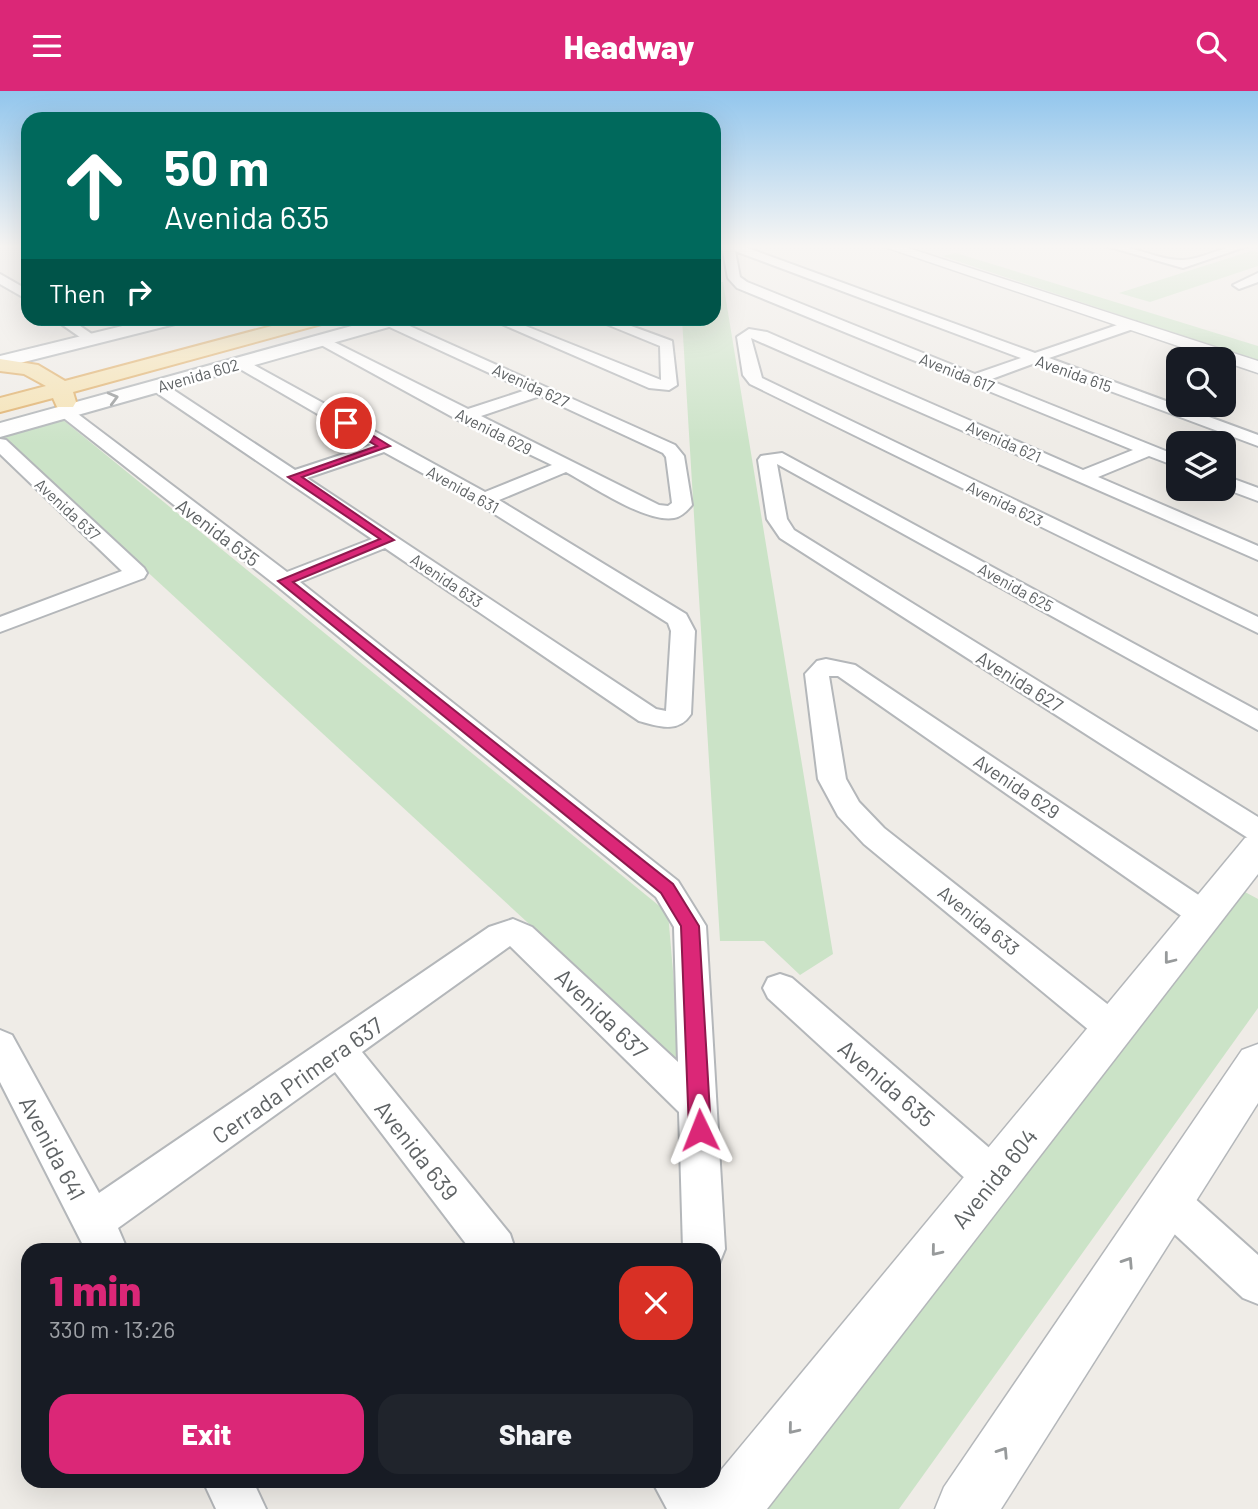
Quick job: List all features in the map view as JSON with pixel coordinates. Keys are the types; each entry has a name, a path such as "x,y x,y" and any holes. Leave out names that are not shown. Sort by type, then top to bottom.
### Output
{"main road":[{"path":"0,364 144,326"},
{"name":"Avenida 602","path":"0,405 57,385 266,326"},
{"name":"Avenida 602","path":"0,395 57,385 290,326"},
{"name":"Avenida 602","path":"0,430 370,326"},
{"path":"0,364 32,370 57,385 65,397 64,412"}],"street":[{"name":"Avenida 617","path":"811,312 1166,457"},
{"name":"Avenida 615","path":"909,312 1258,441"},
{"path":"1092,312 1258,367"},
{"path":"975,379 1131,325"},
{"path":"72,326 92,339"},
{"name":"Avenida 627","path":"405,326 672,452 682,505 672,513"},
{"path":"513,326 655,385 666,386 670,382 667,344 619,326"},
{"name":"Avenida 623","path":"749,333 744,337 753,379 1258,626"},
{"name":"Avenida 621","path":"749,333 762,335 1258,554"},
{"name":"Avenida 629","path":"319,340 464,416 654,510 672,513"},
{"name":"Avenida 631","path":"240,363 484,499 681,623 681,706 678,714 670,720"},
{"name":"Avenida 633","path":"157,386 648,715 670,720"},
{"path":"464,416 542,390"},
{"name":"Avenida 635","path":"64,412 285,581 667,889 690,926 699,1106"},
{"name":"Avenida 637","path":"0,444 136,573 0,625"},
{"path":"293,477 385,446"},
{"path":"1084,476 1149,450"},
{"name":"Avenida 627","path":"773,458 767,460 777,519 782,529 1258,831"},
{"name":"Avenida 625","path":"773,458 792,463 1258,722"},
{"path":"484,499 566,466"},
{"path":"1236,486 1258,495"},
{"path":"285,581 388,540"},
{"name":"Avenida 629","path":"826,666 846,670 1204,915"},
{"name":"Avenida 633","path":"826,666 817,674 832,779 848,809 874,835 1113,1029"},
{"name":"Avenida 604","path":"729,1509 1204,915 1251,870"},
{"name":"Avenida 637","path":"500,936 513,932 522,936 699,1106"},
{"name":"Cerrada Primera 637","path":"99,1236 340,1051 500,936"},
{"name":"Avenida 635","path":"780,988 994,1178"},
{"name":"Avenida 641","path":"0,1046 99,1236"},
{"name":"Avenida 639","path":"340,1051 490,1243"},
{"path":"976,1506 1168,1201 1258,1064"},
{"path":"699,1106 704,1243"},
{"path":"1168,1201 1258,1283"},
{"path":"231,1488 242,1509"},
{"path":"682,1488 698,1509"},
{"path":"712,1488 713,1509"}],"green space":[{"path":"721,312 728,312 833,954 800,975 764,941 720,941 682,326 721,326"},
{"path":"1111,312 1148,312 1258,346 1258,361 1236,354 1236,347 1216,347"},
{"path":"62,419 668,913 681,1064 0,436"},
{"path":"1245,892 1258,899 1258,1008 899,1509 768,1509"}],"route":[{"path":"346,423 385,446 293,477 388,540 285,581 667,889 690,926 700,1130"}]}
